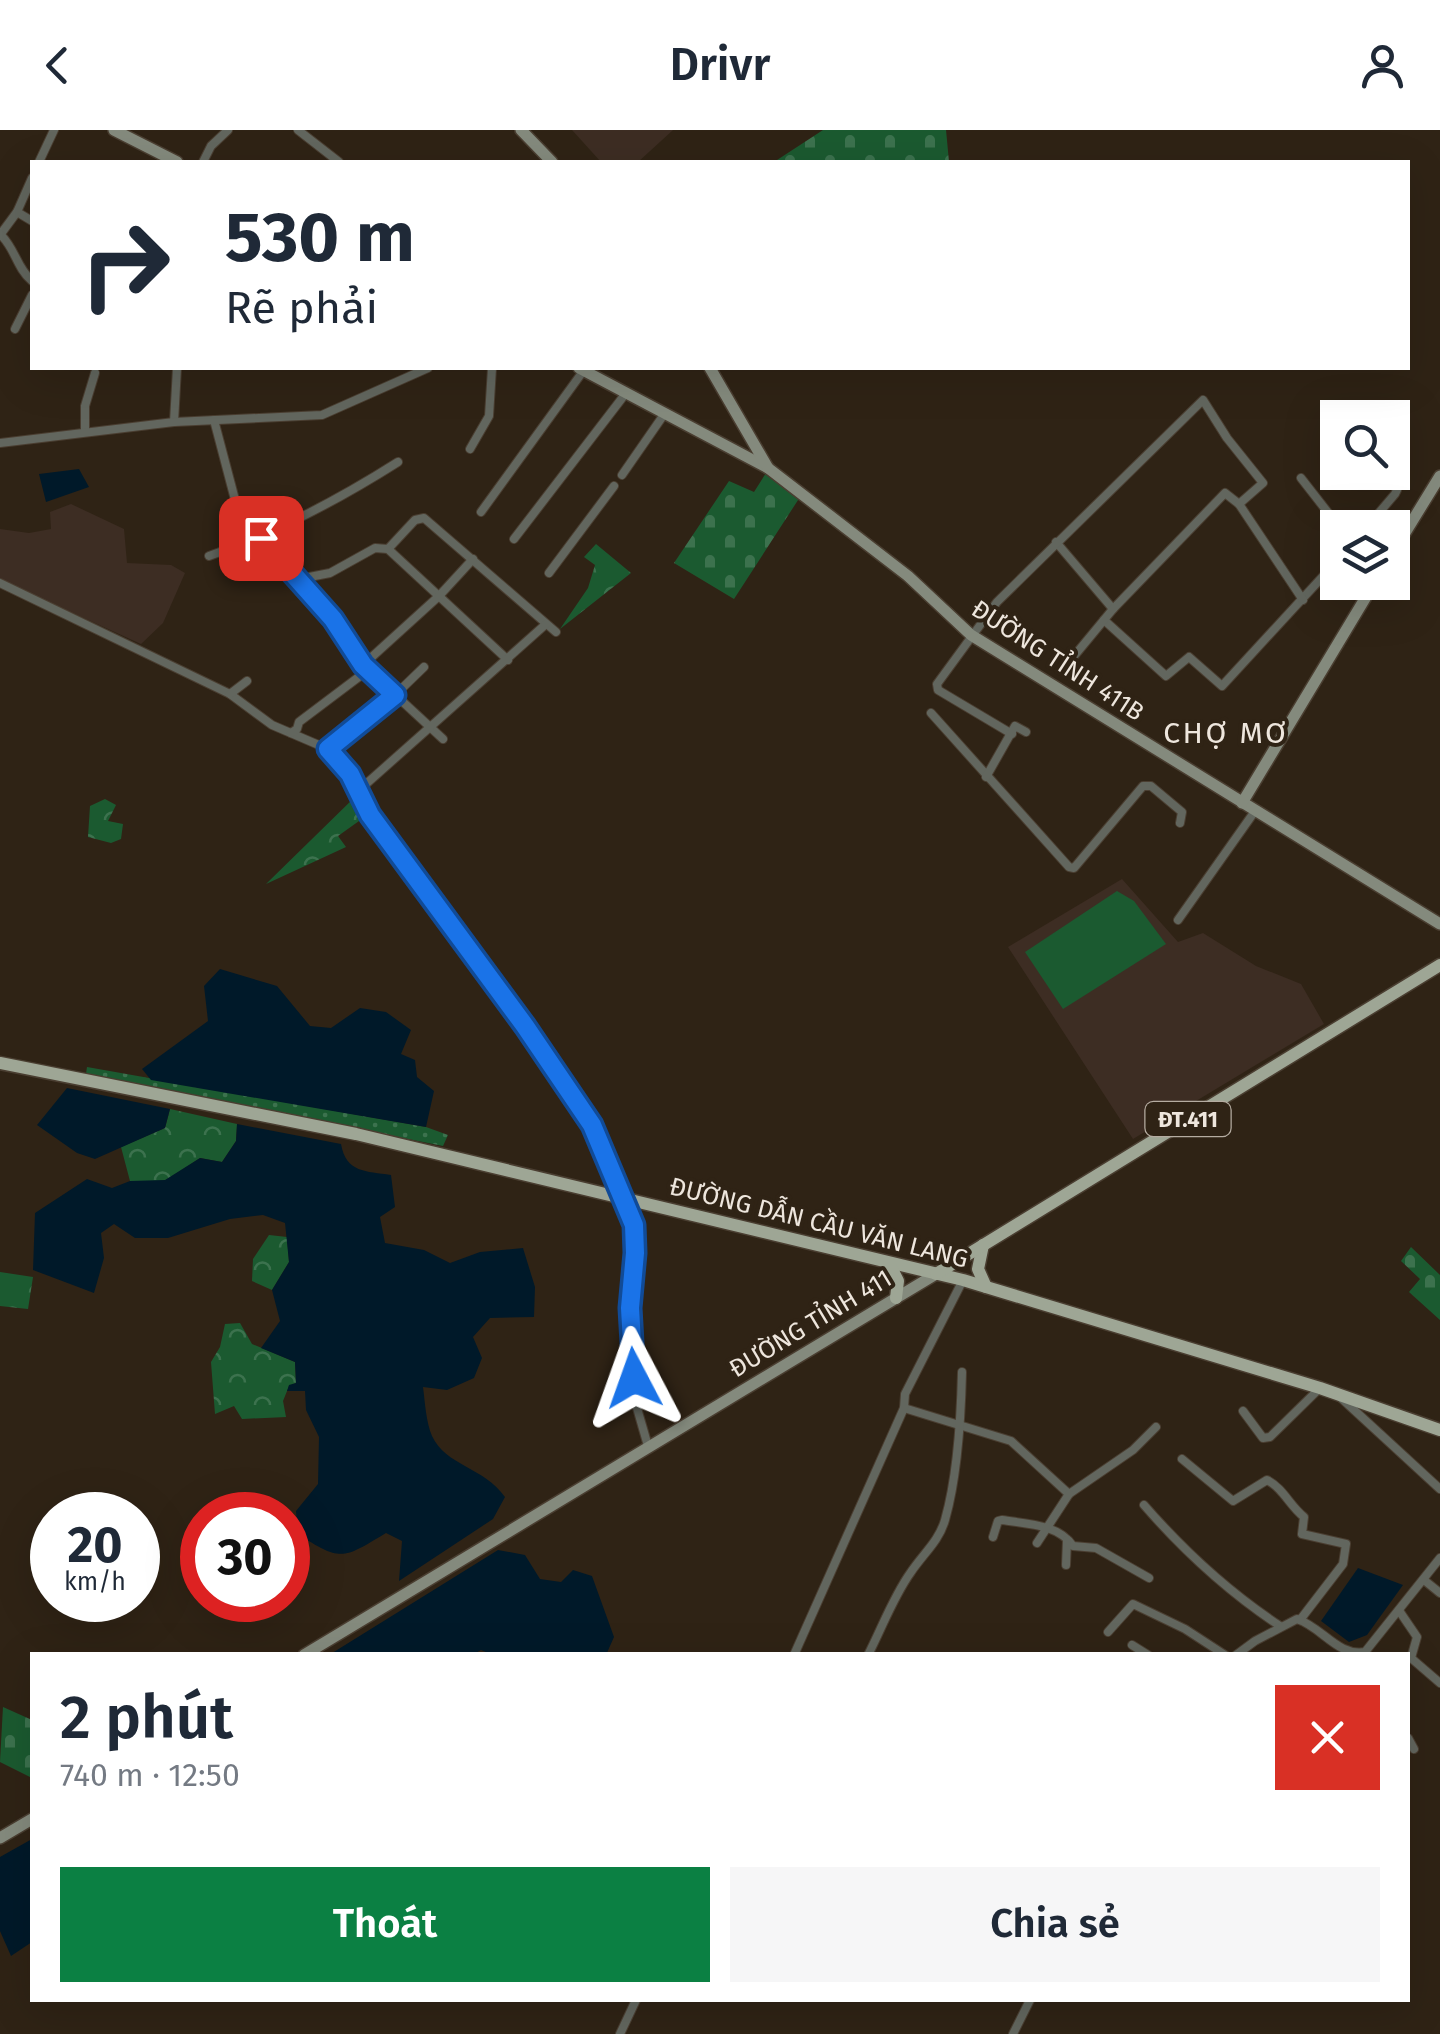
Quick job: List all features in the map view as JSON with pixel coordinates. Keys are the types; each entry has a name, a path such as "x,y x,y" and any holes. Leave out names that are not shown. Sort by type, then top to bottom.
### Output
{"main road":[{"path":"114,130 173,160"},
{"path":"522,130 550,160"},
{"path":"584,370 768,468"},
{"name":"ĐƯỜNG TỈNH 411B","path":"711,370 768,468 908,576 971,635 1440,924"},
{"path":"1410,525 1440,476"},
{"path":"1242,803 1364,600"},
{"name":"ĐƯỜNG TỈNH 411","path":"309,1652 1440,965"},
{"name":"ĐƯỜNG DẪN CẦU VĂN LANG","path":"0,1064 356,1134 963,1280 1320,1388 1440,1430"},
{"path":"983,1245 978,1269 986,1287"},
{"path":"889,1263 898,1281 896,1298"},
{"path":"0,1838 30,1820"}],"street":[{"path":"40,160 54,130"},
{"path":"204,160 228,130"},
{"path":"298,130 336,160"},
{"path":"30,183 17,212 0,235 13,248 18,268 30,279"},
{"path":"17,212 30,220"},
{"path":"15,329 30,299"},
{"path":"174,422 178,370"},
{"path":"0,443 174,422 322,416 424,370"},
{"path":"470,449 489,416 492,370"},
{"path":"481,512 581,370"},
{"path":"85,432 84,406 96,373"},
{"path":"514,540 626,393"},
{"path":"1012,734 937,687 971,635 1056,542 1202,400 1262,483 1239,504"},
{"path":"622,475 665,413"},
{"path":"214,420 235,504 333,619 366,668 443,740"},
{"path":"209,556 261,538 342,497 398,462"},
{"path":"1302,478 1326,510"},
{"path":"548,573 614,486"},
{"path":"1382,510 1397,490"},
{"path":"1070,660 1222,495 1229,494 1239,504 1303,600"},
{"path":"388,549 420,518 556,632"},
{"path":"1056,542 1113,609"},
{"path":"299,579 330,573 375,548 388,549 508,660"},
{"path":"291,733 366,668 473,559"},
{"path":"1104,620 1166,676 1188,658 1222,686 1320,581"},
{"path":"0,583 230,694 272,726 328,749 350,774 370,815 525,1026 592,1125 634,1225 630,1320 636,1408 648,1446"},
{"path":"357,792 546,624"},
{"path":"328,749 424,667"},
{"path":"230,694 247,682"},
{"path":"931,713 1071,868 1143,786 1151,786 1182,812 1180,823"},
{"path":"986,777 1017,725 1026,732"},
{"path":"1178,920 1254,810"},
{"path":"795,1652 904,1408 904,1394 963,1280"},
{"path":"870,1652 901,1589 932,1548 945,1520 961,1424 962,1372"},
{"path":"1243,1411 1263,1438 1270,1437 1320,1388"},
{"path":"1336,1394 1440,1489"},
{"path":"904,1408 1011,1441 1069,1494"},
{"path":"1037,1544 1069,1494 1133,1450 1156,1427"},
{"path":"1182,1459 1233,1500 1266,1480 1280,1487 1292,1507 1303,1515 1302,1534 1346,1544 1343,1564 1300,1620 1280,1626 1241,1652"},
{"path":"1144,1506 1182,1549 1280,1626"},
{"path":"994,1537 998,1521 1002,1520 1047,1528 1068,1538 1075,1547 1100,1550 1149,1578"},
{"path":"1066,1565 1068,1538"},
{"path":"1367,1652 1440,1558"},
{"path":"1424,1580 1440,1593"},
{"path":"1108,1632 1128,1606 1137,1604 1220,1652"},
{"path":"1400,1612 1417,1637 1412,1658 1440,1683"},
{"path":"1300,1620 1346,1652"},
{"path":"1132,1645 1143,1652"},
{"path":"1410,1742 1414,1749"},
{"path":"620,2034 635,2002"},
{"path":"1013,2034 1029,2002"}],"shaded area":[{"path":"572,130 673,130 640,160 599,160"},
{"path":"71,504 124,529 127,563 171,565 185,573 163,623 141,644 0,580 0,529 29,533 51,529 50,512"},
{"path":"1122,879 1178,942 1203,933 1256,966 1301,984 1324,1024 1133,1139 1008,947"}],"green space":[{"path":"823,130 946,130 949,160 777,160"},
{"path":"766,473 800,497 734,599 674,563 729,481 754,492"},
{"path":"596,544 631,573 560,629 588,588 595,565 584,557"},
{"path":"356,796 366,816 338,836 346,847 266,884"},
{"path":"105,799 116,805 108,821 123,824 121,839 111,843 88,837 90,806"},
{"path":"1117,891 1134,901 1166,944 1063,1009 1025,952"},
{"path":"87,1067 426,1127 448,1135 443,1146 86,1074"},
{"path":"170,1109 237,1124 236,1141 222,1162 200,1158 165,1181 130,1181 121,1147 165,1128"},
{"path":"269,1235 287,1237 289,1262 272,1290 252,1281 253,1259"},
{"path":"1411,1247 1440,1275 1440,1320 1409,1292 1420,1279 1401,1261"},
{"path":"0,1272 33,1277 28,1309 0,1306"},
{"path":"240,1323 252,1344 295,1362 296,1383 289,1386 283,1401 286,1417 242,1419 234,1406 215,1414 211,1362 220,1347 225,1324"},
{"path":"3,1707 30,1719 30,1777 0,1762"}],"water":[{"path":"79,469 89,487 46,502 39,474"},
{"path":"220,969 277,986 310,1026 331,1028 360,1008 386,1012 411,1030 401,1054 415,1060 417,1077 434,1091 426,1127 151,1080 142,1069 208,1021 204,986"},
{"path":"67,1088 170,1109 165,1128 95,1159 77,1153 37,1125"},
{"path":"237,1124 341,1144 352,1165 391,1175 395,1207 380,1217 385,1243 424,1250 450,1263 480,1252 523,1248 535,1287 534,1317 490,1318 473,1337 482,1358 474,1378 447,1390 423,1387 428,1425 438,1446 487,1479 505,1497 493,1519 399,1581 402,1541 386,1533 343,1554 324,1550 310,1541 310,1494 318,1484 319,1437 306,1410 305,1391 287,1391 289,1385 296,1383 295,1362 261,1348 280,1321 272,1290 289,1262 285,1223 263,1215 230,1219 168,1238 135,1238 114,1224 101,1233 104,1258 94,1293 33,1270 35,1213 87,1179 112,1188 130,1181 165,1180 200,1158 222,1162 236,1141"},
{"path":"498,1550 525,1555 540,1579 561,1582 573,1570 592,1576 614,1637 607,1652 334,1652"},
{"path":"1358,1568 1403,1585 1367,1635 1349,1642 1321,1621"},
{"path":"30,1840 30,1943 11,1956 0,1931 0,1857"}],"district":[{"name":"CHỢ MƠ","path":"1226,733"}],"route":[{"path":"261,538 333,619 363,665 395,695 328,749 350,774 370,815 525,1026 592,1125 634,1225 630,1308 634,1378"}]}
